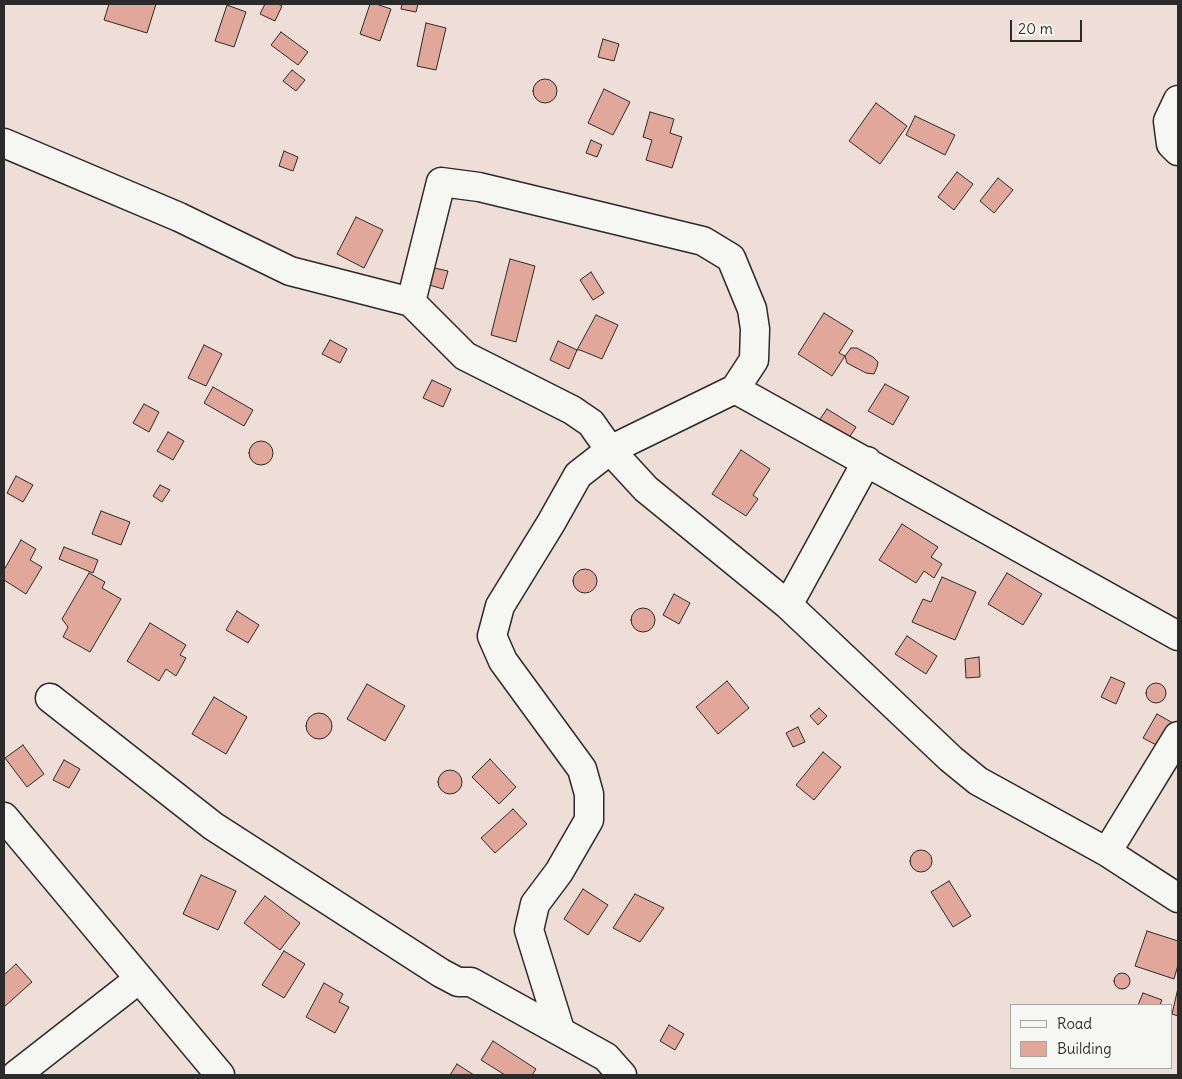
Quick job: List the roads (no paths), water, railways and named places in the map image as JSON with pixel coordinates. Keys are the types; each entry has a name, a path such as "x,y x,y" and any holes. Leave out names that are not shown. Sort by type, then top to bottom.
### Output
{"street":[{"path":"1178,100 1168,121 1171,144 1178,151"},
{"path":"4,143 179,216 290,271 411,302 465,356 572,410 591,423 610,450 646,489 788,605 951,759 978,781 1107,852 1178,898"},
{"path":"411,302 441,182 478,187 702,241 731,258 752,308 755,329 754,360 735,389 610,450 578,475 500,606 492,636 503,661 582,769 589,794 589,820 559,872 535,904 529,930 560,1030"},
{"path":"735,389 1178,636"},
{"path":"788,605 867,461"},
{"path":"50,698 213,826 441,973 458,982 471,982 606,1057 622,1075"},
{"path":"1107,852 1178,736"},
{"path":"4,817 220,1075"},
{"path":"16,1075 139,979"}]}
